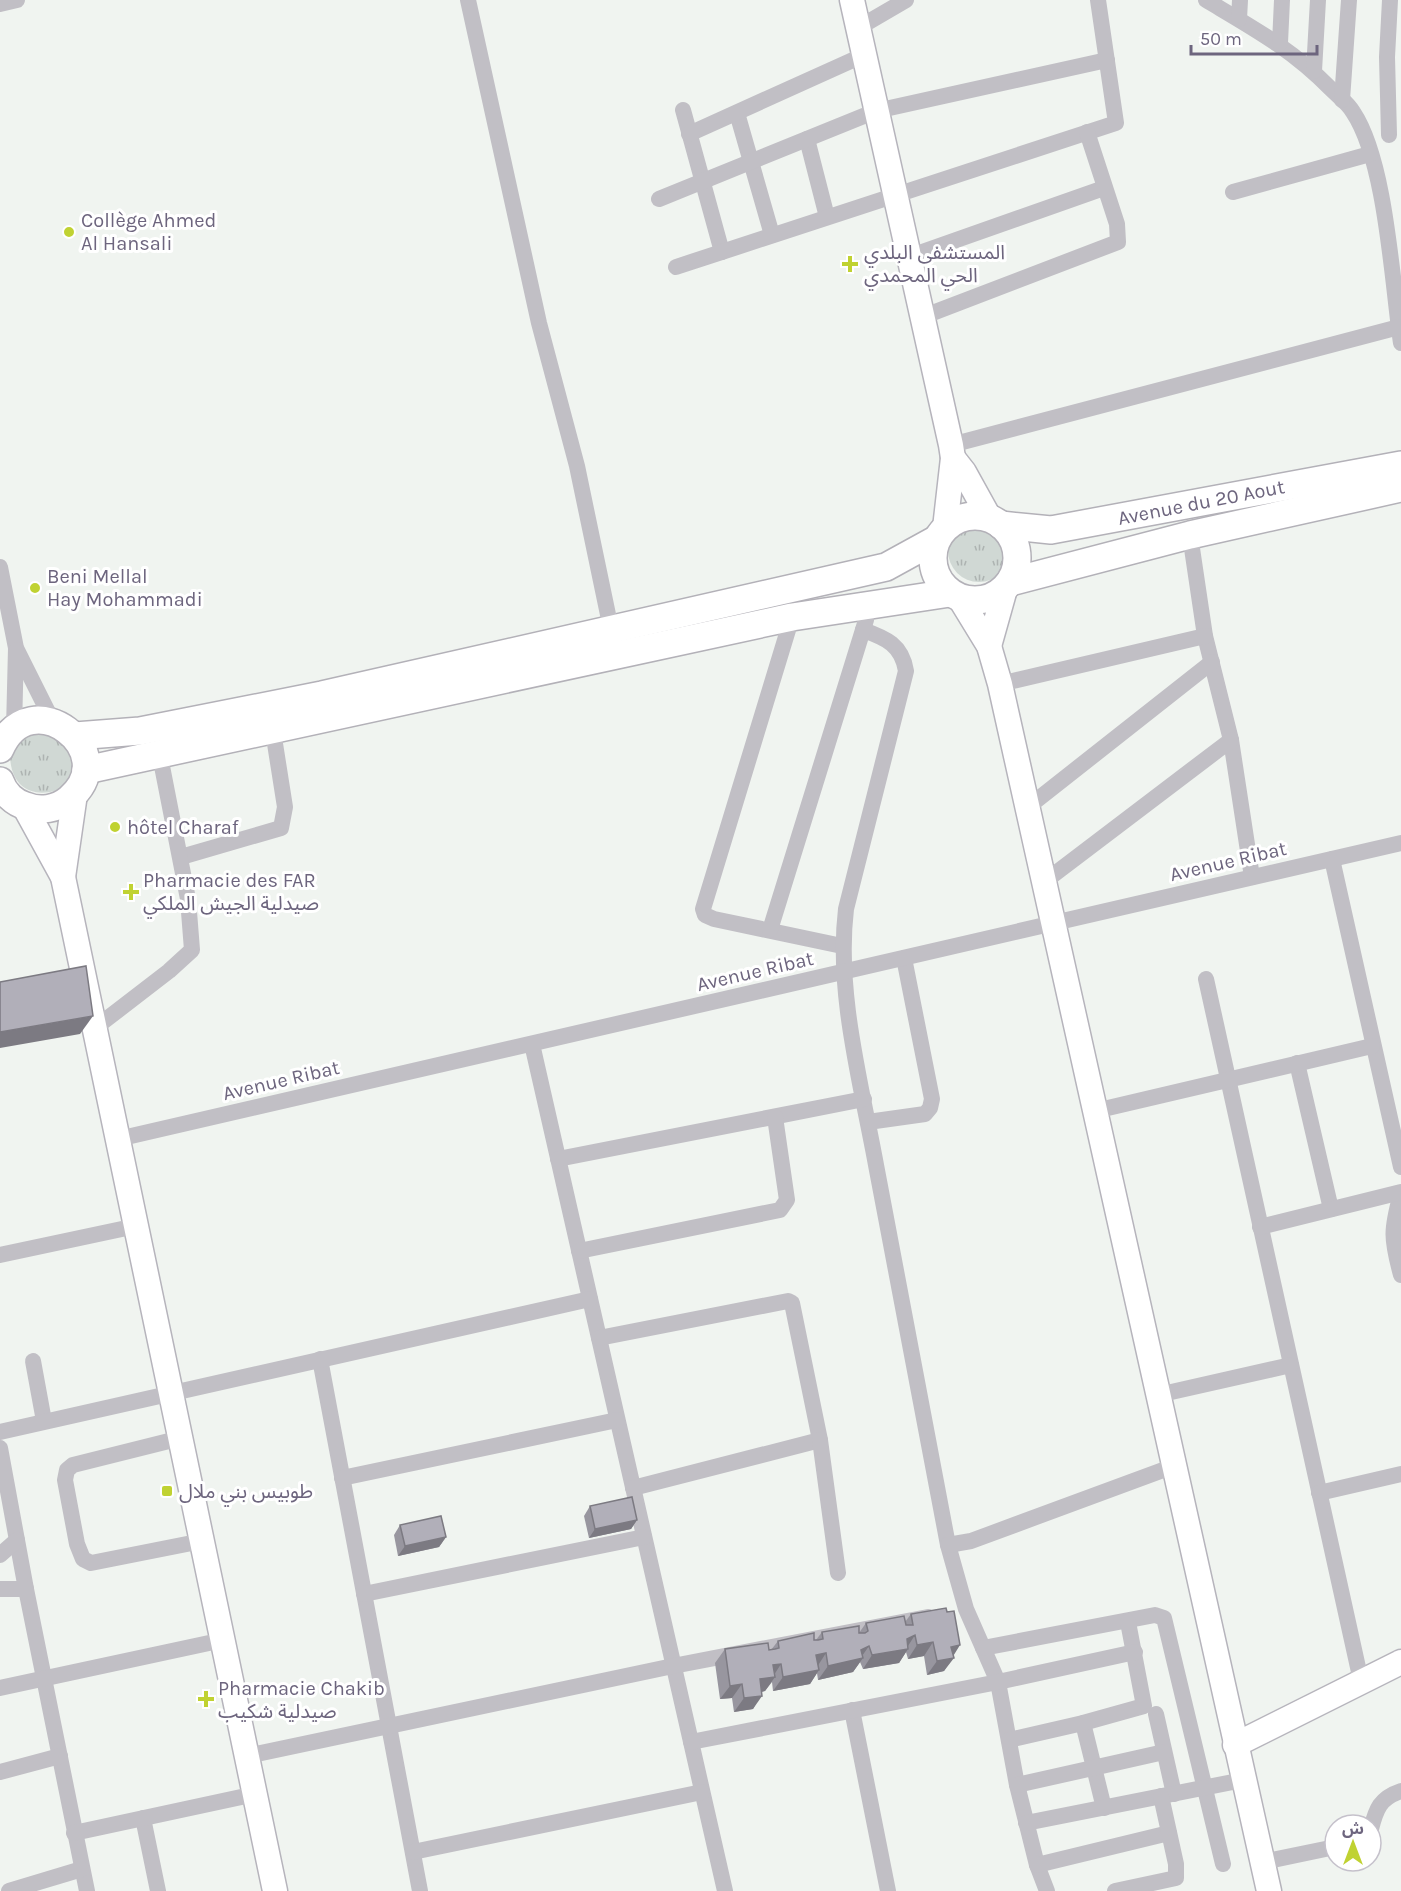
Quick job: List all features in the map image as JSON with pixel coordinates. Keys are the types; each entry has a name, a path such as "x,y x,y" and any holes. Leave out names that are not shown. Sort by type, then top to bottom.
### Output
{"main road":[{"name":"Avenue du 20 Aout","path":"995,522 1052,530 1401,465"},
{"name":"Avenue du 20 Aout","path":"1007,585 1190,535 1401,488"},
{"path":"4,740 33,721 64,729 140,731 322,695 886,567 966,517 995,522 1009,532 1017,552 1018,562 1007,585 997,595 978,601 955,595 866,617 792,617 160,756 80,782 52,808 9,797"},
{"path":"941,534 933,564 939,580 955,595"},
{"path":"64,729 84,752 80,782"}],"street":[{"path":"468,0 539,323 578,466 611,628"},
{"path":"852,0 952,451 995,522"},
{"path":"858,27 906,0"},
{"path":"676,267 1116,123 1098,0"},
{"path":"952,451 1400,335 1394,239 1370,154 1353,112 1314,71 1280,43 1206,0"},
{"path":"1239,19 1240,0"},
{"path":"1280,43 1282,0"},
{"path":"1314,71 1318,0"},
{"path":"1342,100 1349,0"},
{"path":"1364,136 1395,134 1394,57 1390,0"},
{"path":"689,135 864,55"},
{"path":"659,199 876,111 1107,60"},
{"path":"683,110 722,252"},
{"path":"737,113 772,235"},
{"path":"922,317 1118,242 1119,231 1087,132"},
{"path":"807,139 827,218"},
{"path":"1233,192 1370,154"},
{"path":"908,256 1104,188"},
{"path":"941,534 952,451"},
{"path":"1190,535 1205,636 1231,740 1252,877"},
{"path":"0,567 16,648 4,740"},
{"path":"989,646 1007,585"},
{"path":"955,595 989,646 1000,684 1269,1891"},
{"path":"792,617 703,909 705,915 714,919 842,946"},
{"path":"770,930 866,617"},
{"path":"866,617 884,637 895,645 904,661 906,671 846,909 842,946 844,972 864,1100 948,1545 955,1611 983,1648 998,1682 1017,1785 1037,1865 1047,1891"},
{"path":"1000,684 1205,636"},
{"path":"16,648 64,729"},
{"path":"1028,807 1212,662"},
{"path":"181,857 281,828 285,807 273,731"},
{"path":"1044,882 1231,740"},
{"path":"95,1028 170,971 192,950 190,911 160,756"},
{"path":"63,877 80,782"},
{"path":"9,797 63,877 275,1891"},
{"name":"Avenue Ribat","path":"118,1139 1401,843"},
{"path":"1332,859 1372,1046 1401,1167"},
{"path":"868,1122 925,1114 932,1100 903,958"},
{"path":"1206,979 1361,1681"},
{"path":"532,1044 725,1891"},
{"path":"1095,1111 1372,1046"},
{"path":"1297,1064 1331,1209"},
{"path":"558,1159 864,1100"},
{"path":"579,1251 780,1210 787,1200 775,1116"},
{"path":"1260,1227 1401,1193 1394,1218 1392,1240 1401,1275"},
{"path":"0,1255 136,1226"},
{"path":"0,1432 590,1299"},
{"path":"599,1338 788,1300 792,1303 820,1440 838,1574"},
{"path":"320,1359 420,1891"},
{"path":"33,1361 44,1421"},
{"path":"1158,1395 1291,1365"},
{"path":"342,1479 617,1420"},
{"path":"181,1438 73,1465 67,1470 65,1480 77,1544 83,1559 91,1563 202,1541"},
{"path":"633,1488 820,1440"},
{"path":"0,1448 87,1891"},
{"path":"948,1545 971,1541 1174,1466"},
{"path":"1319,1493 1401,1474"},
{"path":"364,1594 644,1537"},
{"path":"0,1556 17,1540"},
{"path":"0,1589 26,1589"},
{"path":"247,1756 673,1666 955,1611"},
{"path":"983,1648 1155,1615 1161,1616 1166,1621 1223,1864"},
{"path":"1009,1740 1083,1724 1144,1706 1128,1622"},
{"path":"0,1688 223,1640"},
{"path":"691,1742 998,1682 1135,1652"},
{"path":"1235,1745 1401,1662"},
{"path":"852,1710 888,1891"},
{"path":"1114,1891 1176,1878 1177,1871 1169,1833 1164,1752 1156,1714"},
{"path":"1083,1724 1104,1808"},
{"path":"1017,1785 1164,1752"},
{"path":"0,1772 60,1756"},
{"path":"1026,1823 1243,1780"},
{"path":"1376,1813 1383,1800 1401,1791"},
{"path":"413,1852 702,1792"},
{"path":"74,1833 255,1794"},
{"path":"143,1818 158,1891"},
{"path":"1037,1865 1169,1833"},
{"path":"1263,1862 1323,1850"},
{"path":"9,1891 82,1869"}],"green space":[{"path":"973,520 985,520 1001,529 1008,539 1010,551 1008,563 1001,573 985,582 973,582 962,577 953,568 948,557 948,545 953,534 962,525"},
{"path":"30,727 78,743 70,785 59,790 39,792 22,786 16,779 10,757"}],"building":[{"path":"86,966 93,1016 0,1032 0,982"},
{"path":"632,1497 637,1520 595,1529 590,1506"},
{"path":"441,1516 446,1537 405,1546 400,1525"},
{"path":"946,1608 947,1612 954,1611 960,1645 951,1647 954,1658 937,1661 933,1642 917,1645 915,1635 907,1639 908,1649 872,1655 869,1646 861,1650 863,1658 828,1666 826,1653 816,1655 819,1670 783,1677 781,1664 773,1665 775,1677 760,1679 762,1696 744,1698 742,1684 730,1686 725,1649 768,1643 769,1650 775,1649 779,1648 778,1641 814,1633 814,1640 818,1640 823,1639 822,1632 859,1626 859,1633 865,1633 868,1631 866,1623 904,1616 906,1625 913,1625 911,1614"}],"place":[{"name":"Collège Ahmed Al Hansali","path":"69,232"},
{"name":"المستشفى البلدي الحي المحمدي","path":"850,264"},
{"name":"Beni Mellal Hay Mohammadi","path":"35,588"},
{"name":"hôtel Charaf","path":"115,827"},
{"name":"Pharmacie des FAR صيدلية الجيش الملكي","path":"131,892"},
{"name":"طوبيس بني ملال","path":"167,1491"},
{"name":"Pharmacie Chakib صيدلية شكيب","path":"206,1699"}]}
